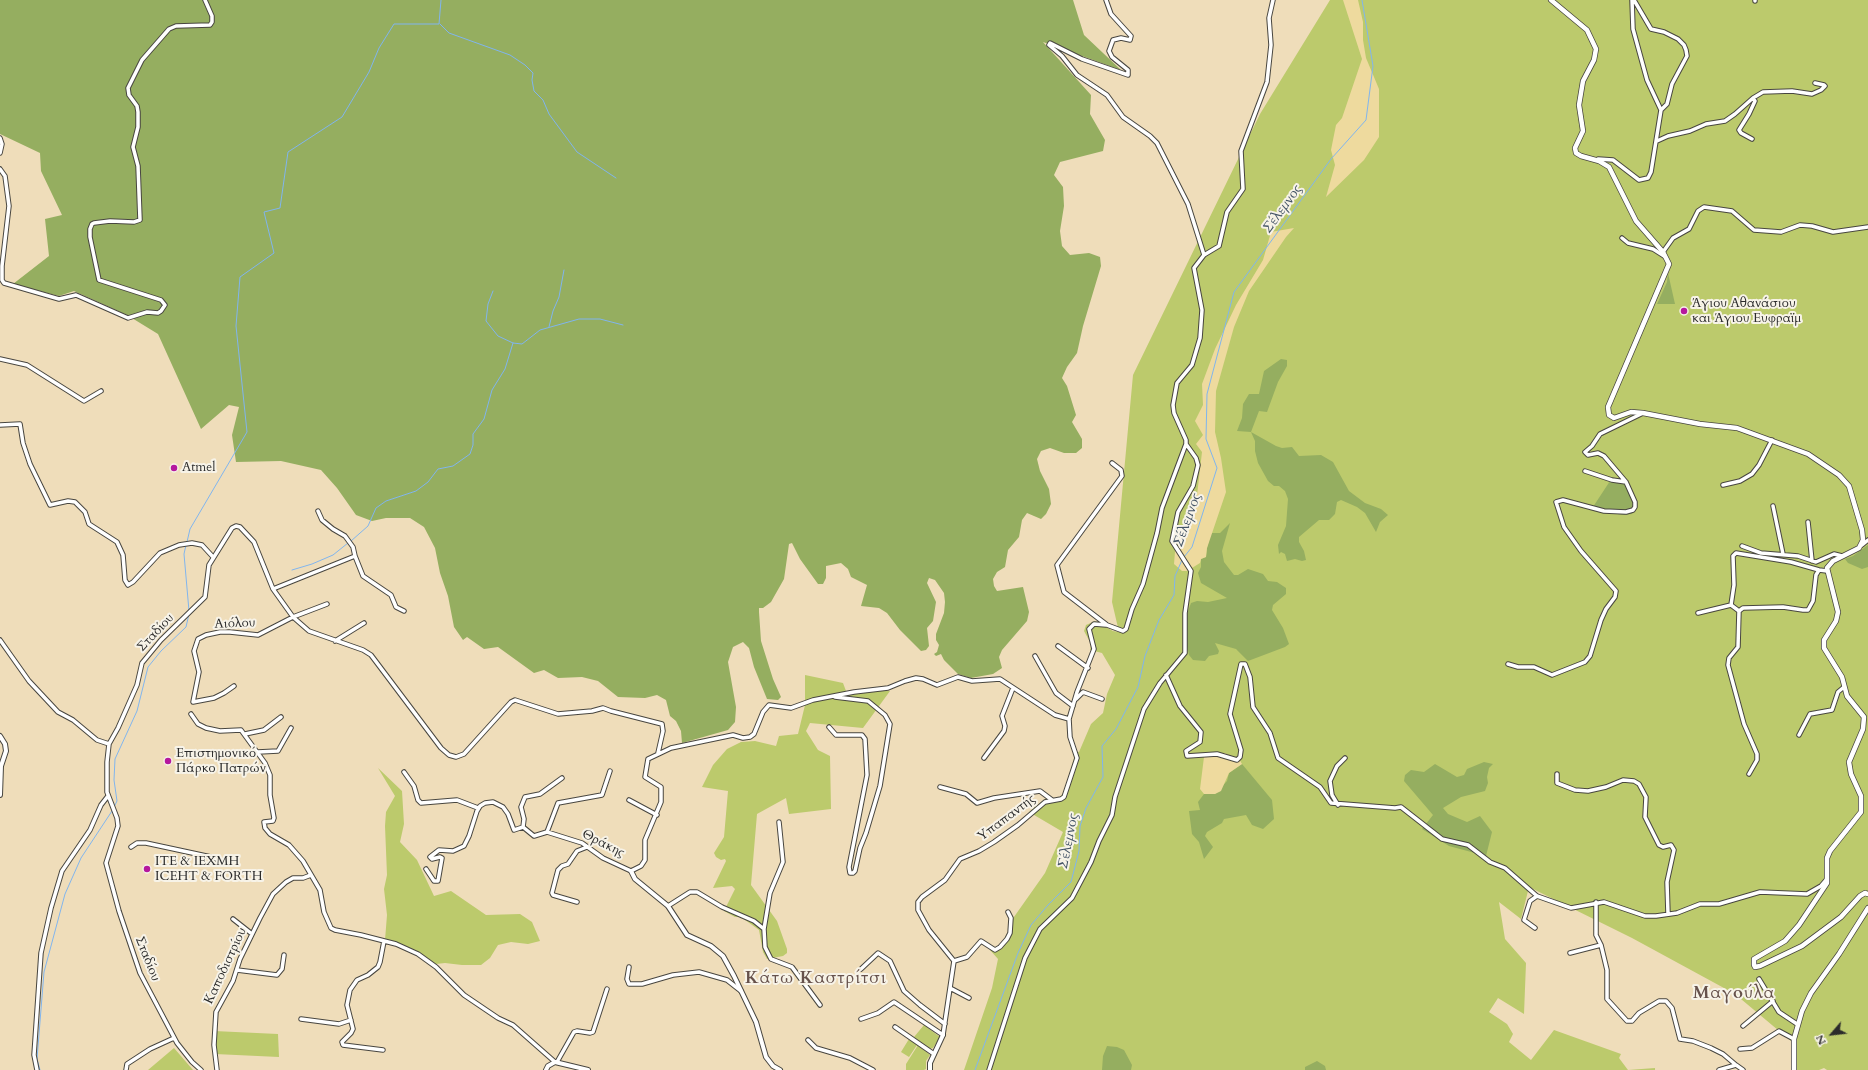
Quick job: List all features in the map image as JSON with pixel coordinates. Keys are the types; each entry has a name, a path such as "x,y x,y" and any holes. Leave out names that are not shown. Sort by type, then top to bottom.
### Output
{"main road":[{"path":"1551,0 1583,27 1591,36 1594,43 1595,55 1584,76 1579,101 1583,134 1575,148 1578,155 1606,164 1611,170 1638,226 1664,254 1669,264 1667,272 1608,407 1608,415 1612,418 1632,412 1643,413 1700,424 1737,428 1772,440 1815,458 1839,475 1849,486 1862,530 1862,545 1856,551 1842,556 1829,564 1827,570 1838,612 1836,621 1825,636 1824,644 1832,662 1842,677 1847,696 1864,717 1862,729 1849,762 1851,774 1860,796 1862,808 1858,817 1830,851 1827,858 1827,878 1823,890 1799,925 1785,941 1754,959 1753,962 1755,966 1802,946 1841,916 1860,896 1865,893 1868,894"},
{"path":"1794,1070 1794,1039 1797,1024 1811,993 1839,954 1868,908"}],"street":[{"path":"0,169 5,176 9,206 2,266 2,280 4,283 59,299 76,295 127,318 147,312 158,313 161,311 165,305 161,300 99,280 90,237 90,229 94,223 110,221 134,222 140,220 138,166 133,147 138,127 138,112 137,106 129,95 128,88 142,60 169,29 176,26 210,25 212,16 205,0"},
{"path":"1106,0 1111,14 1131,36 1130,40 1120,38 1113,40 1109,50 1112,57 1128,70 1128,75 1082,59 1050,43 1049,45 1062,56 1077,75 1108,95 1123,117 1150,136 1157,143 1188,204 1204,255"},
{"path":"989,1070 1025,958 1040,929 1072,898 1092,862 1099,841 1112,815 1115,797 1129,758 1140,718 1151,696 1166,675 1185,653 1185,613 1191,571 1184,557 1173,543 1172,536 1178,512 1193,486 1198,465 1196,458 1186,444 1186,440 1174,413 1173,406 1177,383 1192,365 1199,346 1202,310 1194,268 1204,255 1219,246 1227,212 1243,189 1241,151 1267,82 1271,45 1269,18 1273,0"},
{"path":"1594,160 1611,159 1637,180 1644,179 1649,176 1651,172 1661,110 1647,80 1635,37 1632,23 1633,0"},
{"path":"1633,0 1651,29 1664,32 1678,39 1684,45 1686,50 1687,56 1672,84 1668,104 1661,110"},
{"path":"1657,141 1668,136 1690,131 1706,124 1725,121 1753,98 1763,92 1780,90 1812,94 1821,90 1825,86 1815,83"},
{"path":"1752,139 1741,133 1739,130 1755,101 1753,98"},
{"path":"0,138 2,144 0,153"},
{"path":"1622,238 1628,243 1653,249 1664,254 1673,238 1689,229 1698,211 1704,207 1732,212 1754,230 1781,232 1800,225 1812,226 1833,232 1868,227"},
{"path":"0,359 27,365 84,401 101,391"},
{"path":"1508,664 1518,667 1534,667 1552,675 1585,662 1590,656 1601,620 1606,609 1615,597 1616,591 1566,530 1556,502 1563,500 1604,511 1631,512 1635,508 1635,502 1626,482 1604,456 1598,453 1588,455 1585,451 1592,446 1600,434 1643,413"},
{"path":"0,425 20,424 30,464 50,505 68,501 75,502 85,512 89,524 117,542 123,555 125,580 128,585 133,582 162,551 183,544 189,543 202,545 213,557"},
{"path":"1723,485 1740,481 1752,474 1759,465 1772,440"},
{"path":"1112,463 1121,470 1122,476 1057,565 1064,592 1107,625 1121,631 1126,629 1132,609 1143,584 1158,533 1162,508 1186,444"},
{"path":"1585,471 1612,480 1626,482"},
{"path":"1773,506 1783,554"},
{"path":"318,511 322,520 345,536 353,547 363,576 391,595 396,608 404,611"},
{"path":"1808,522 1812,561"},
{"name":"Σταδίου","path":"201,1070 187,1057 174,1038 136,964 107,867 106,859 118,826 108,796 107,771 109,744 118,728 137,685 142,663 161,640 202,601 207,594 208,570 213,557 229,530 238,526 251,538 256,546 273,589 293,617 307,630 365,651 376,660 394,688 424,724 441,748 449,755 456,757 464,754 511,702 515,700 558,714 592,711 603,708 662,724 663,730 658,753"},
{"path":"1862,545 1868,540"},
{"path":"1742,546 1761,553 1798,556 1812,561 1819,561 1834,554 1842,556"},
{"path":"1731,605 1734,585 1733,556 1736,553 1791,562 1820,570 1827,570"},
{"path":"273,589 355,556"},
{"path":"1739,611 1743,608 1783,607 1808,610 1813,601 1816,575 1820,570"},
{"name":"Αιόλου","path":"234,686 224,694 214,698 193,702 199,672 194,651 198,640 206,635 230,632 258,635 293,617 327,604"},
{"path":"1731,605 1739,611"},
{"path":"1698,613 1731,605"},
{"path":"1739,611 1738,647 1729,657 1728,664 1744,724 1757,754 1757,760 1749,774"},
{"path":"335,641 364,622"},
{"path":"780,1070 773,1066 766,1057 756,1022 722,956 711,946 687,935 668,906 635,879 631,871 641,866 645,860 645,840 657,815 661,802 662,789 658,785 646,779 644,775 647,760 658,753 671,748 733,736 744,738 750,737 754,734 763,712 768,705 791,708 808,702 834,696 888,688 905,680 916,678 923,679 937,685 958,677 972,681 997,679 1004,681 1055,715 1068,719 1088,668 1094,647 1089,628 1094,624 1107,625"},
{"path":"0,640 29,682 58,712 73,720 97,740 109,744"},
{"path":"1058,646 1088,668"},
{"path":"1034,656 1056,693 1073,706"},
{"path":"1166,675 1180,706 1199,729 1202,735 1200,742 1186,751 1186,755 1190,757 1217,754 1237,760 1241,754 1230,714 1241,664 1245,664 1250,677 1252,704 1270,733 1278,758 1320,787 1330,802 1338,805 1395,808 1402,807 1442,839 1468,845 1490,862 1505,868 1536,896 1571,908 1596,902 1613,903 1648,916 1668,914 1680,912 1700,904 1716,904 1757,893 1807,894 1821,886 1827,878"},
{"path":"1799,735 1810,714 1832,710 1838,692 1844,687"},
{"path":"984,758 1004,731 1005,726 1002,716 1013,688"},
{"path":"1074,701 1083,692 1102,699"},
{"path":"829,727 836,735 862,736 865,739 867,775 849,867 849,871 853,874 880,786 890,724 885,715 868,702 834,696"},
{"path":"191,714 204,727 220,730 240,729 258,752 267,766 270,778 270,795 274,820 264,822 265,828 270,834 293,848 320,890 324,912 333,929 405,947 428,961 464,995 498,1018 513,1025 556,1062 588,1070"},
{"path":"245,734 264,730 281,717"},
{"name":"Υπαπαντής","path":"954,961 929,930 918,908 919,900 945,880 958,860 994,842 1018,825 1045,802 1064,797 1077,762 1077,754 1068,730 1068,719"},
{"path":"258,752 278,751 291,728"},
{"path":"0,736 5,744 6,752 1,766 0,795"},
{"path":"1338,805 1332,795 1330,781 1337,766 1345,758"},
{"path":"547,832 558,803 602,795 610,770"},
{"path":"404,772 414,786 418,800 421,803 457,800 478,808"},
{"path":"1557,774 1556,784 1575,790 1588,790 1606,787 1623,780 1634,781 1639,784 1646,797 1645,817 1659,845 1663,847 1671,845 1674,850 1667,882 1668,914"},
{"path":"426,869 434,881 438,881 442,858 432,859 430,857 439,850 453,851 464,846 470,836 478,808 487,802 496,803 507,811 514,830 523,827 524,819 521,807 525,797 540,794 562,778"},
{"path":"940,787 966,794 977,803 994,798 1040,791 1052,800"},
{"path":"37,1070 34,1055 41,953 51,908 62,871 90,830 101,804 108,796"},
{"path":"629,800 657,815"},
{"path":"779,822 783,862 770,893 764,929 765,947 772,959 792,967 820,1005"},
{"name":"Θράκης","path":"523,827 534,836 547,832 580,842 603,858 631,871"},
{"path":"131,847 137,843 146,844 198,854 226,863"},
{"path":"577,902 553,895 552,893 558,870 562,866 568,864 577,851 587,847"},
{"name":"Καποδιστρίου","path":"217,1070 214,1045 214,1018 217,1008 234,981 252,934 266,905 282,885 291,879 303,878 311,875"},
{"path":"668,906 690,892 700,892 722,907 748,918 764,929"},
{"path":"1535,928 1524,920 1530,901 1536,896"},
{"path":"1596,902 1596,935 1601,945 1607,970 1607,999 1627,1021 1632,1021 1639,1013 1659,1001 1666,1001 1672,1008 1680,1039 1694,1041 1711,1048 1723,1054 1743,1070"},
{"path":"930,1070 930,1065 934,1054 943,1035 954,961 967,958 981,941 995,950 1000,947 1010,933 1011,918 1008,912"},
{"path":"233,919 252,934"},
{"path":"383,1050 342,1045 343,1039 352,1033 353,1029 352,1020 347,1005 350,990 357,980 368,975 378,967 384,941"},
{"path":"1570,953 1601,945"},
{"path":"861,969 878,954 890,961 894,966 899,982 904,991 945,1024"},
{"path":"237,970 259,971 277,975 282,969 284,955"},
{"path":"629,967 627,979 629,984 642,984 673,975 699,972 727,980 741,991"},
{"path":"1759,979 1779,1012 1797,1024"},
{"path":"950,988 969,998"},
{"path":"546,1070 548,1066 556,1062 574,1032 593,1032 607,989"},
{"path":"1743,1026 1773,1001"},
{"path":"861,1019 878,1013 894,1002 943,1035"},
{"path":"301,1019 338,1024 352,1020"},
{"path":"895,1027 934,1054"},
{"path":"1740,1049 1753,1048 1778,1031 1782,1031 1794,1039"},
{"path":"126,1070 127,1064 150,1049 174,1038"},
{"path":"808,1040 816,1048 850,1058 873,1070"},
{"path":"1719,1070 1736,1065"}],"green space":[{"path":"0,0 1073,0 1084,35 1121,70 1043,42 1091,95 1090,114 1105,140 1103,151 1060,162 1054,175 1063,187 1064,206 1060,231 1062,246 1070,255 1089,253 1100,257 1101,266 1083,326 1077,353 1067,367 1062,378 1067,386 1076,415 1072,422 1082,439 1082,448 1076,453 1064,453 1050,448 1041,451 1037,459 1040,471 1049,489 1051,504 1046,514 1041,519 1027,513 1022,520 1019,537 1008,550 1005,567 997,572 993,579 994,586 997,591 1023,587 1029,612 1027,621 1002,650 999,657 1002,668 993,674 971,678 958,674 944,660 941,654 936,656 934,654 937,652 939,645 936,640 936,634 944,613 945,602 944,593 935,580 929,578 927,583 936,602 933,621 927,628 929,646 926,650 921,651 900,630 887,613 879,608 861,606 867,585 851,577 848,569 841,563 826,566 826,578 823,584 818,584 800,559 792,543 789,544 784,579 771,602 763,608 759,608 761,641 773,679 781,697 778,700 767,699 754,667 749,648 743,642 733,647 728,662 736,707 735,722 728,730 682,743 681,731 676,721 670,716 666,700 657,695 645,698 618,697 598,681 582,677 558,678 544,670 534,673 498,647 484,649 467,637 463,640 454,627 448,596 440,573 435,548 424,527 410,518 386,518 372,521 356,515 337,488 321,470 281,461 236,462 232,435 239,407 229,405 201,429 158,334 127,315 74,291 59,296 13,284 49,256 45,219 62,215 41,171 40,153 0,134"},
{"path":"1330,0 1868,0 1868,1070 1827,1070 1824,1068 1819,1070 1797,1070 1797,1046 1735,994 1632,938 1529,887 1521,919 1499,902 1505,939 1526,963 1524,1014 1498,998 1489,1012 1507,1024 1513,1034 1509,1042 1531,1060 1554,1030 1621,1054 1619,1058 1628,1070 964,1070 992,988 998,959 990,950 998,947 1004,939 1008,932 1009,924 1045,873 1063,832 1029,812 1046,798 1059,798 1064,792 1074,758 1073,751 1079,752 1091,724 1103,713 1107,694 1115,675 1102,653 1090,650 1091,644 1084,631 1086,625 1095,621 1113,631 1119,632 1112,602 1133,375 1260,114"},
{"path":"1668,273 1675,304 1657,304 1667,282"},
{"path":"1281,359 1287,360 1287,366 1278,382 1267,412 1259,411 1251,432 1237,431 1242,418 1243,404 1249,394 1259,394 1264,371"},
{"path":"1251,432 1276,446 1282,448 1292,447 1299,456 1321,455 1333,462 1349,491 1365,503 1381,509 1388,515 1380,522 1376,532 1365,513 1357,507 1341,500 1337,502 1335,514 1329,520 1319,520 1299,537 1299,542 1304,551 1306,560 1302,561 1295,559 1287,561 1285,554 1281,552 1279,554 1278,545 1286,526 1288,499 1285,491 1279,486 1274,486 1268,481 1258,463 1255,451 1255,441"},
{"path":"1620,476 1630,490 1636,507 1632,514 1624,515 1591,510 1610,481 1616,483"},
{"path":"1230,523 1222,551 1224,562 1234,575 1238,575 1248,569 1263,574 1268,581 1277,582 1286,588 1286,594 1273,605 1272,610 1283,628 1289,644 1285,647 1248,661 1236,649 1215,643 1219,651 1218,654 1209,656 1205,661 1193,660 1189,655 1186,642 1187,614 1191,603 1197,601 1208,602 1227,598 1201,583 1198,573 1201,567 1201,559 1206,557 1211,533 1220,533"},
{"path":"1868,545 1868,567 1862,569 1848,563 1845,559 1853,556"},
{"path":"805,675 843,683 846,691 890,691 863,728 810,723 806,731 818,750 830,756 831,809 789,814 786,798 757,814 751,885 777,921 787,949 787,953 783,956 767,959 763,952 759,930 741,917 735,917 724,911 735,889 732,886 713,888 726,861 725,859 721,860 716,857 714,853 724,837 728,791 702,787 713,765 727,749 741,742 755,741 776,746 779,736 798,734 805,705"},
{"path":"1484,762 1493,764 1489,768 1487,777 1488,783 1485,791 1461,797 1443,808 1448,814 1467,822 1480,816 1492,832 1486,856 1449,846 1422,829 1433,815 1404,781 1405,775 1411,770 1424,772 1435,764 1457,777 1464,775 1467,769"},
{"path":"1242,764 1272,800 1274,819 1263,829 1252,825 1246,815 1224,819 1222,823 1207,832 1205,836 1213,847 1204,859 1199,842 1192,834 1189,811 1200,810 1198,802 1204,794 1215,794 1227,781 1229,773"},
{"path":"378,768 402,791 404,824 400,842 417,860 434,896 451,891 486,915 520,914 532,922 540,941 528,944 511,942 498,945 490,958 481,965 462,965 445,963 436,964 418,952 398,943 385,940 387,915 384,889 387,875 385,826 386,812 395,796"},
{"path":"924,1025 940,1037 933,1048 929,1049 914,1037"},
{"path":"214,1031 278,1034 279,1057 215,1054"},
{"path":"909,1039 917,1045 909,1057 901,1052"},
{"path":"918,1045 930,1055 926,1061 926,1069 906,1070 906,1064"},
{"path":"1107,1046 1117,1047 1124,1050 1132,1065 1131,1070 1102,1070 1103,1056"},
{"path":"174,1048 193,1070 148,1070"},
{"path":"1317,1061 1325,1066 1326,1070 1305,1070 1305,1067"},
{"path":"1655,1068 1655,1070 1628,1070"}],"sand":[{"path":"1343,0 1358,0 1363,22 1363,40 1366,58 1379,89 1379,137 1364,160 1326,197 1335,165 1331,150 1336,125 1342,118 1362,59"},
{"path":"1294,228 1286,237 1249,291 1234,327 1216,391 1215,432 1221,458 1226,492 1207,548 1206,557 1201,559 1200,563 1187,571 1182,571 1174,564 1175,552 1186,532 1196,504 1202,452 1196,444 1203,435 1195,421 1203,405 1202,384 1215,349 1236,305 1263,260 1271,232"},
{"path":"1204,753 1225,753 1234,758 1238,757 1242,764 1229,773 1221,791 1215,794 1204,794 1200,789 1204,757 1195,758 1196,755"}],"waterway":[{"path":"187,542 190,529 247,432 236,326 240,277 274,253 264,212 280,208 288,152 342,117 369,72 379,48 394,24 439,24 441,0"},
{"name":"Σέλεμνος","path":"1184,557 1192,547 1217,468 1206,439 1207,394 1234,292 1331,159 1366,120 1373,66 1362,0"},
{"path":"440,24 449,33 510,55 525,65 533,73 532,80 534,91 543,100 549,114 577,152 616,178"},
{"path":"549,327 553,311 559,297 564,270"},
{"path":"493,291 488,304 486,321 498,336 513,343 522,344 540,330 579,319 600,319 623,325"},
{"path":"351,541 368,526 376,508 386,501 416,491 428,482 438,469 453,466 470,454 473,445 473,434 484,419 492,390 505,369 513,343"},
{"path":"292,570 312,564 333,555 348,543"},
{"path":"186,545 184,554 189,611"},
{"name":"Σέλεμνος","path":"975,1070 1018,953 1031,925 1071,882 1079,851 1080,826 1086,808 1103,777 1102,746 1116,729 1138,687 1145,656 1159,620 1174,595 1175,576 1182,560"},
{"path":"114,807 117,801 114,780 115,759 137,711 148,667 161,651 186,627 189,614"},
{"path":"40,1070 37,1059 44,972 65,894 81,858 112,811"}],"place":[{"name":"Άγιου Αθανάσιου και Άγιου Ευφραϊμ","path":"1684,311"},
{"name":"Atmel","path":"174,468"},
{"name":"Επιστημονικό Πάρκο Πατρών","path":"168,761"},
{"name":"ΙΤΕ & ΙΕΧΜΗ ICEHT & FORTH","path":"147,869"}],"district":[{"name":"Κάτω Καστρίτσι","path":"816,979"},
{"name":"Μαγούλα","path":"1734,994"}]}
